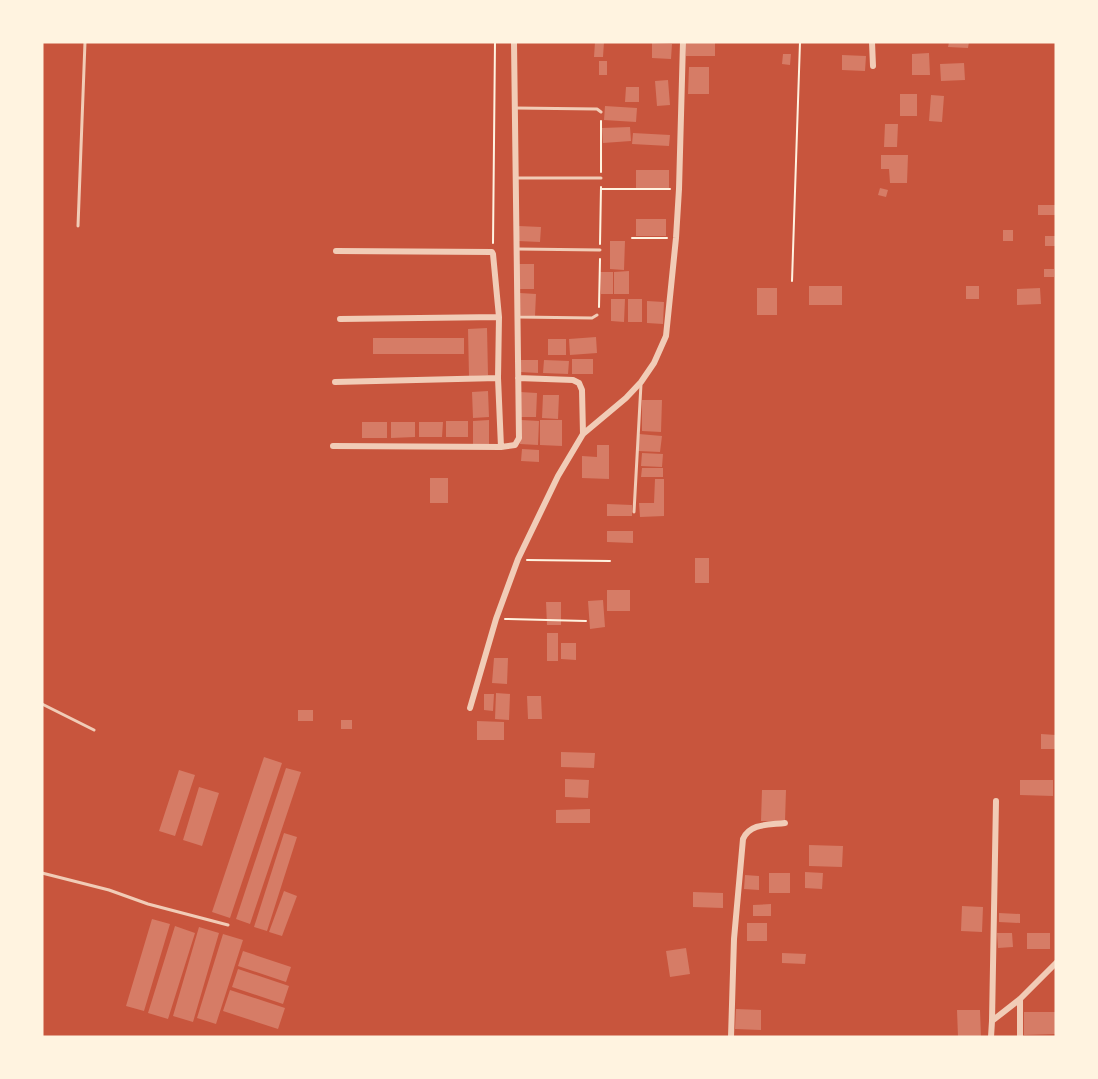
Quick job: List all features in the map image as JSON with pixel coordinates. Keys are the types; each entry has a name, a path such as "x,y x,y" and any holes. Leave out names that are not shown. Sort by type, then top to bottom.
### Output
{"street":[{"path":"333,446 501,447 515,446 519,438 514,42"},
{"path":"470,708 496,619 518,560 558,476 583,434 626,398 641,382 654,363 666,336 679,189 683,42"},
{"path":"872,42 873,66"},
{"path":"336,251 492,252 499,317 498,378 501,447"},
{"path":"340,319 499,317"},
{"path":"335,382 498,378"},
{"path":"518,378 573,380 579,383 582,390 583,434"},
{"path":"991,1037 996,801"},
{"path":"731,1037 734,939 743,839 746,832 753,827 785,823"},
{"path":"992,1020 1020,999 1056,963"},
{"path":"1020,999 1020,1037"}],"lane":[{"path":"78,226 85,42"},
{"path":"515,108 597,109 601,112"},
{"path":"516,178 601,178"},
{"path":"517,249 600,250"},
{"path":"518,317 591,318 597,315"},
{"path":"633,512 641,382"},
{"path":"42,704 94,730"},
{"path":"42,873 228,925"}],"path":[{"path":"493,254 495,42"},
{"path":"792,281 800,42"},
{"path":"597,315 599,309 601,112"},
{"path":"601,189 679,189"},
{"path":"632,238 676,238"},
{"path":"518,560 610,561"},
{"path":"496,619 586,621"}],"building":[{"path":"595,42 604,42 603,57 594,57"},
{"path":"686,42 715,42 715,56 686,56"},
{"path":"949,42 969,42 968,48 948,47"},
{"path":"652,43 672,44 671,59 652,58"},
{"path":"929,53 930,75 912,75 912,54"},
{"path":"783,54 791,54 790,65 782,64"},
{"path":"842,55 866,56 865,71 842,70"},
{"path":"599,61 607,61 607,75 599,75"},
{"path":"964,63 965,80 941,81 940,64"},
{"path":"689,67 709,67 709,94 688,94"},
{"path":"668,80 670,105 657,106 655,81"},
{"path":"626,87 639,87 639,102 625,102"},
{"path":"900,94 917,94 917,116 900,116"},
{"path":"931,95 944,96 942,122 929,121"},
{"path":"605,106 637,108 636,122 604,120"},
{"path":"885,124 898,124 897,147 884,147"},
{"path":"630,127 631,141 603,143 602,128"},
{"path":"633,133 670,135 669,146 632,144"},
{"path":"881,155 908,155 907,183 890,183 889,169 881,169"},
{"path":"636,170 669,170 669,188 636,188"},
{"path":"880,188 888,190 886,197 878,195"},
{"path":"1038,205 1056,205 1056,215 1038,215"},
{"path":"636,219 666,219 666,236 636,236"},
{"path":"519,226 541,227 540,242 518,241"},
{"path":"1003,230 1013,230 1013,241 1003,241"},
{"path":"1045,236 1056,236 1056,246 1045,246"},
{"path":"610,241 625,241 624,270 610,269"},
{"path":"519,264 534,264 534,289 519,289"},
{"path":"1044,269 1054,269 1054,277 1044,277"},
{"path":"629,271 629,294 614,294 614,272"},
{"path":"600,272 613,272 613,294 601,294"},
{"path":"809,286 842,286 842,305 809,305"},
{"path":"966,286 979,286 979,299 966,299"},
{"path":"757,288 777,288 777,315 757,315"},
{"path":"1040,288 1041,304 1017,305 1017,289"},
{"path":"520,293 536,294 535,316 520,315"},
{"path":"611,299 625,299 624,322 611,321"},
{"path":"628,299 642,299 642,322 628,322"},
{"path":"647,301 664,302 663,324 647,323"},
{"path":"487,328 488,375 469,376 468,329"},
{"path":"596,337 597,353 570,355 569,339"},
{"path":"373,338 464,338 464,354 373,354"},
{"path":"548,339 566,339 566,355 548,355"},
{"path":"572,359 593,359 593,374 572,374"},
{"path":"520,360 538,360 538,373 520,372"},
{"path":"544,360 569,361 568,374 543,373"},
{"path":"488,391 489,417 473,418 472,392"},
{"path":"520,392 537,393 536,417 519,417"},
{"path":"543,395 559,395 558,419 542,418"},
{"path":"642,400 662,400 661,432 642,431"},
{"path":"489,420 489,445 473,446 473,421"},
{"path":"521,420 539,421 538,445 520,444"},
{"path":"540,420 562,420 562,446 540,445"},
{"path":"446,421 468,421 468,437 446,437"},
{"path":"362,422 387,422 387,438 362,438"},
{"path":"391,422 415,422 415,437 391,438"},
{"path":"419,422 443,422 442,437 419,437"},
{"path":"639,434 662,436 660,452 638,451"},
{"path":"597,445 609,445 609,479 582,478 582,456 597,457"},
{"path":"522,449 539,450 539,462 521,461"},
{"path":"642,453 663,454 662,467 641,466"},
{"path":"642,468 663,468 663,477 641,477"},
{"path":"430,478 448,478 448,503 430,503"},
{"path":"655,479 664,479 664,516 640,517 639,503 654,503"},
{"path":"607,504 632,505 632,516 607,516"},
{"path":"607,531 633,531 633,543 607,542"},
{"path":"695,558 709,558 709,583 695,583"},
{"path":"607,590 630,590 630,611 607,611"},
{"path":"603,600 605,627 590,629 588,601"},
{"path":"546,602 561,602 561,625 547,625"},
{"path":"547,633 558,633 558,661 547,661"},
{"path":"561,643 576,643 576,660 561,659"},
{"path":"494,658 508,658 507,684 492,683"},
{"path":"496,693 510,694 509,720 495,719"},
{"path":"484,694 494,694 493,711 484,710"},
{"path":"527,696 541,696 542,719 528,719"},
{"path":"298,710 313,710 313,721 298,721"},
{"path":"341,720 352,720 352,729 341,729"},
{"path":"477,721 504,722 504,740 477,740"},
{"path":"1041,734 1056,735 1056,749 1041,749"},
{"path":"561,752 595,753 594,768 561,767"},
{"path":"264,757 282,763 230,918 212,912"},
{"path":"286,768 301,772 250,924 236,919"},
{"path":"179,770 195,775 175,836 159,831"},
{"path":"565,779 589,780 588,798 565,797"},
{"path":"1020,780 1053,780 1053,796 1020,795"},
{"path":"199,787 219,793 202,846 183,840"},
{"path":"762,790 786,790 785,821 761,821"},
{"path":"590,809 590,823 556,823 556,810"},
{"path":"284,833 297,837 267,931 254,927"},
{"path":"809,845 843,846 842,867 809,866"},
{"path":"805,872 823,873 822,889 805,888"},
{"path":"769,873 790,873 790,893 769,893"},
{"path":"745,875 759,876 759,890 744,889"},
{"path":"284,891 297,896 282,936 269,932"},
{"path":"693,892 723,893 723,908 693,907"},
{"path":"771,904 771,916 753,916 753,905"},
{"path":"962,906 983,907 982,932 961,931"},
{"path":"999,913 1020,914 1020,923 999,922"},
{"path":"152,919 170,924 144,1011 126,1006"},
{"path":"747,923 767,923 767,941 747,941"},
{"path":"175,926 195,933 168,1019 148,1013"},
{"path":"199,927 219,933 193,1022 173,1016"},
{"path":"997,933 1012,933 1013,947 998,948"},
{"path":"1027,933 1050,933 1050,949 1027,949"},
{"path":"223,934 243,940 216,1024 197,1018"},
{"path":"686,948 690,974 670,977 666,951"},
{"path":"243,951 291,967 286,982 238,966"},
{"path":"782,953 806,954 805,964 782,963"},
{"path":"238,969 289,986 283,1004 232,987"},
{"path":"230,990 285,1008 278,1029 223,1011"},
{"path":"736,1009 761,1010 761,1030 735,1029"},
{"path":"957,1010 980,1010 981,1037 958,1037"},
{"path":"1024,1012 1056,1012 1056,1034 1024,1035"}]}
